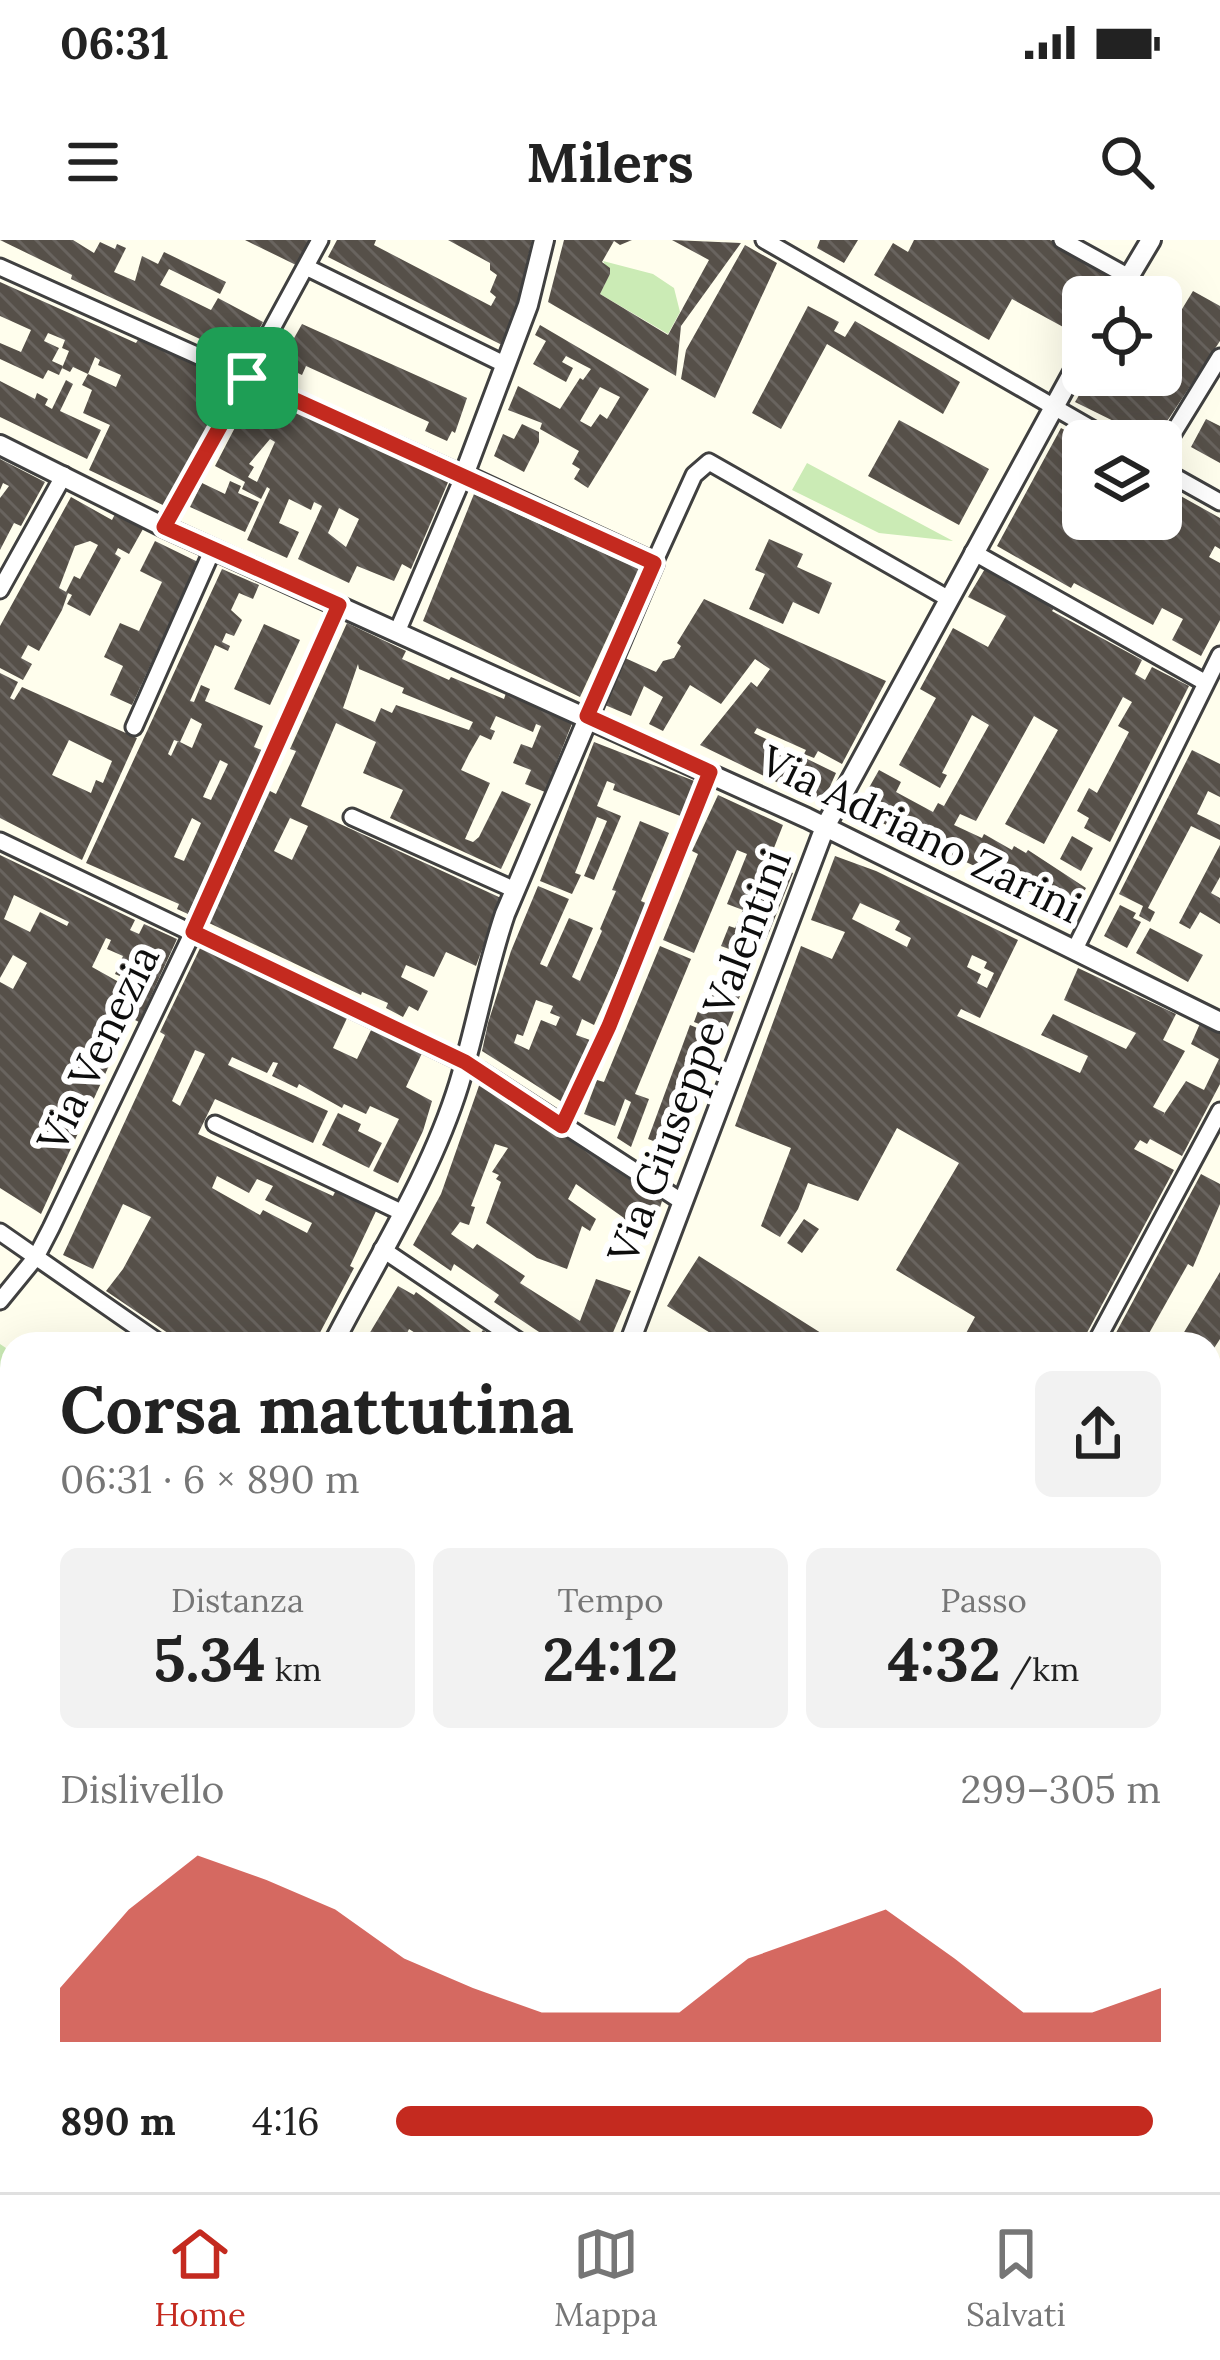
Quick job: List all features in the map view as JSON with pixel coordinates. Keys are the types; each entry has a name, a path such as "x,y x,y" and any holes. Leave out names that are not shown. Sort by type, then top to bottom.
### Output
{"street":[{"path":"164,527 320,240"},
{"path":"397,632 506,365 544,240"},
{"path":"764,240 796,248 1076,420"},
{"path":"1062,240 1127,276"},
{"path":"1130,276 1151,240"},
{"path":"0,267 654,563"},
{"path":"306,267 506,365"},
{"path":"1181,420 1220,357"},
{"name":"Via Giuseppe Valentini","path":"633,1332 825,827 1062,389"},
{"name":"Via Adriano Zarini","path":"0,445 164,527 710,772 1220,1022"},
{"path":"339,1332 438,1139 465,1062 487,966 515,890 694,475 709,462 949,599"},
{"path":"0,590 64,475"},
{"path":"1182,481 1220,502"},
{"path":"134,727 213,549"},
{"path":"973,552 1206,682"},
{"name":"Via Venezia","path":"0,1301 35,1257 193,932 339,605"},
{"path":"1076,949 1220,655"},
{"path":"562,1126 609,1026 710,772"},
{"path":"352,817 515,890"},
{"path":"0,841 465,1062 681,1201"},
{"path":"1101,1332 1220,1111"},
{"path":"214,1124 401,1212"},
{"path":"0,1232 144,1332"},
{"path":"382,1249 505,1332"}],"green space":[{"path":"603,261 653,274 674,288 680,312 668,334 600,294 610,274"},
{"path":"807,463 953,541 879,533 792,490"}],"building":[{"path":"0,240 73,240 94,253 100,242 115,249 117,244 126,248 114,272 135,281 142,256 158,264 164,252 226,282 220,294 169,269 160,285 211,310 218,298 263,322 243,359 71,279 72,275"},
{"path":"245,240 309,240 296,265"},
{"path":"337,240 376,240 374,245 491,306 496,297 490,292 497,275 490,263 448,240 532,240 514,317 502,345 328,257"},
{"path":"564,240 632,240 620,245 614,241 602,262 610,274 600,294 668,335 709,260 672,240 741,243 681,326 676,376 548,302"},
{"path":"820,240 858,240 844,263 817,248"},
{"path":"914,240 1050,240 1110,273 1062,276 1062,326 1012,299 989,340 874,275 893,243 908,252"},
{"path":"745,245 777,263 715,398 681,379 686,350"},
{"path":"0,282 218,374 200,407 215,415 167,507 89,470 110,425 83,413 92,390 82,385 88,374 62,368 59,375 48,370 43,379 0,359 0,343 21,352 31,330 0,316","holes":["48,333 65,340 62,348 69,351 63,366 52,361 59,348 44,341","95,357 100,360 98,365 121,375 116,387 88,374"]},
{"path":"1193,291 1220,306 1220,341 1168,420 1111,420 1075,402 1079,396 1182,396 1182,309"},
{"path":"808,306 839,322 834,331 845,337 855,321 960,382 943,414 827,344 781,429 752,413"},
{"path":"302,324 467,398 455,433 447,441 425,431 429,422 306,366 302,375 283,366"},
{"path":"540,325 649,389 588,488 574,479 580,469 572,464 579,451 540,429 542,423 508,410 518,386 560,409 591,369 566,356 562,362 573,368 566,382 533,364 546,341 535,335","holes":["600,387 620,397 607,419 600,414 591,427 580,421"]},
{"path":"66,380 73,384 60,411 101,430 87,459 0,417 0,381 35,399 37,393 48,399 45,405 52,409"},
{"path":"255,389 449,480 411,569 402,564 394,581 357,566 349,583 298,559 322,506 314,502 311,510 289,499 279,523 299,532 287,558 247,540 270,489 261,499 242,489 245,482 215,466","holes":["270,439 275,442 257,482 248,477 254,467 249,464","339,508 359,519 346,547 328,533"]},
{"path":"1206,419 1220,426 1220,463 1191,447"},
{"path":"899,420 989,469 959,525 868,476"},
{"path":"522,424 539,432 524,472 494,456 503,434 514,439"},
{"path":"1061,428 1062,540 1182,540 1182,497 1220,518 1220,549 1215,546 1209,557 1220,563 1220,620 1201,656 1172,640 1183,619 1162,608 1153,625 1074,583 1071,588 997,546"},
{"path":"0,459 45,482 21,526 14,523 0,550 0,498 9,486 3,483 0,490"},
{"path":"230,481 241,486 238,493 259,502 245,532 190,507 202,483 225,494"},
{"path":"474,494 639,569 580,697 423,621"},
{"path":"71,497 112,520 115,514 143,529 129,554 118,548 115,554 121,558 90,616 67,604 72,595 68,593 39,651 28,645 21,658 32,664 23,680 0,668 0,626","holes":["90,541 98,545 80,579 74,576 66,592 59,588 75,546"]},
{"path":"769,539 803,554 797,567 832,583 819,614 793,602 783,624 749,609 765,574 755,570"},
{"path":"155,541 198,562 132,705 110,695 123,666 104,657 120,623 139,631 162,582 140,571"},
{"path":"986,567 1055,607 1052,611 1142,660 1135,674 1145,680 1152,667 1189,686 1110,842 1084,828 1089,818 1077,811 1089,788 1097,793 1129,732 1118,726 1132,702 1123,697 1044,844 1005,824 1058,730 1034,716 976,821 960,814 954,825 982,838 984,834 1012,850 1014,846 1028,850 1086,888 1073,912 880,822 877,828 853,816 879,770 901,782 896,792 933,812 938,803 944,806 989,725 972,715 942,773 947,775 940,788 899,765 936,698 920,689 953,628 988,647 1006,616 968,597"},
{"path":"222,569 259,585 253,599 239,593 231,610 242,620 234,636 226,633 222,642 230,646 228,651 215,645 190,701 194,702 201,685 210,689 205,701 263,726 254,747 264,751 188,914 177,909 179,904 86,863","holes":["191,718 202,724 192,748 180,742","220,760 228,764 211,800 203,797","192,818 201,823 184,861 174,857"]},
{"path":"704,599 886,681 842,764 818,751 814,758 804,754 806,750 757,728 754,733 836,773 824,800 700,745 751,682 757,687 770,669 755,659 721,704 690,685 663,731 649,724 663,697 644,686 631,716 605,705 625,658 656,672 663,661 674,658 681,646 677,643"},
{"path":"347,623 406,651 402,659 449,680 504,699 506,693 573,721 545,792 525,784 531,770 513,763 521,744 532,748 541,726 536,724 533,732 496,716 491,740 480,735 461,770 490,783 465,839 473,842 479,837 502,791 531,804 501,869 390,818 403,790 363,773 376,742 336,723 301,806 501,898 476,966 446,952 434,977 406,965 401,977 428,991 418,1011 409,1006 403,1017 386,1008 388,1003 361,995 209,923 270,791 276,794 296,751 290,749","holes":["358,664 359,669 404,688 402,693 473,722 469,730 396,705 392,713 381,708 375,722 343,708","290,818 308,826 292,860 274,851"]},
{"path":"264,624 300,640 270,705 234,689"},
{"path":"0,673 18,682 10,698 14,700 22,687 137,738 82,860 0,818","holes":["69,740 112,761 103,783 96,780 91,793 52,775"]},
{"path":"594,742 697,782 683,817 613,790 615,784 607,781 597,806 621,816 594,880 584,876 607,821 597,817 575,873 581,875 572,894 540,881"},
{"path":"1192,750 1220,764 1220,797 1208,791 1197,814 1220,825 1220,840 1191,826 1148,908 1155,912 1150,922 1139,916 1143,906 1119,894"},
{"path":"718,795 783,825 768,863 793,873 766,940 761,938 753,958 721,946 729,926 735,928 743,910 727,904 747,854 737,850 694,953 663,940 698,854 692,851"},
{"path":"640,821 669,833 641,901 648,904 594,1025 582,1019 576,1035 590,1040 562,1102 482,1051 488,1023 538,886 569,899 540,964 547,967 569,918 593,928 572,977 580,981 602,931 616,891 612,890","holes":["536,1000 553,1006 550,1013 560,1017 556,1026 541,1020 529,1050 514,1043 517,1034 523,1036"]},
{"path":"1072,836 1093,848 1081,871 1060,859"},
{"path":"1220,845 1220,877 1211,893 1220,898 1220,924 1200,912 1190,929 1179,923"},
{"path":"0,855 135,920 130,930 139,934 144,924 177,939 139,1022 133,1019 118,1046 41,1214 0,1188 0,982 13,989 27,963 13,955 0,978","holes":["14,895 69,922 67,926 40,912 30,932 4,919","106,938 111,940 107,949 123,956 115,974 138,984 135,991 92,967"]},
{"path":"835,856 1018,940 980,1018 961,1009 957,1016 1080,1073 1088,1056 1041,1035 1053,1014 1126,1049 1136,1033 1064,1000 1078,968 1176,1014 1163,1040 1185,1051 1153,1107 1165,1113 1186,1081 1204,1090 1219,1059 1191,1044 1202,1019 1220,1029 1220,1084 1182,1156 1150,1139 1147,1144 1140,1140 1134,1149 1174,1170 1087,1332 967,1332 975,1317 896,1270 959,1163 897,1128 858,1201 808,1183 780,1237 761,1226 791,1148 735,1126 801,946 832,959 845,932 811,920","holes":["860,903 900,921 895,930 911,938 907,947 852,919","972,955 987,962 984,968 994,973 987,988 977,983 981,974 967,967"]},
{"path":"1120,905 1136,913 1133,918 1141,922 1127,948 1104,936"},
{"path":"1150,928 1203,955 1188,982 1136,953"},
{"path":"201,946 348,1016 333,1048 357,1059 373,1026 424,1049 406,1087 432,1101 398,1183 373,1171 399,1119 370,1106 366,1114 344,1104 342,1108 299,1084 297,1088 272,1076 278,1063 273,1062 267,1073 232,1057 228,1065 328,1111 313,1143 215,1099 198,1134 333,1196 337,1188 377,1209 350,1266 354,1268 320,1332 166,1332 106,1291 151,1217 123,1204 93,1269 63,1255 165,1035 160,1032","holes":["195,1050 205,1054 180,1106 172,1101","217,1176 249,1193 257,1179 273,1186 265,1200 312,1223 307,1233 263,1210 260,1215 212,1188"]},
{"path":"660,946 691,959 635,1094 649,1099 631,1147 617,1138 631,1102 625,1099 615,1126 584,1114 597,1080 604,1082"},
{"path":"708,984 740,996 725,1034 694,1022"},
{"path":"690,1025 722,1038 680,1151 648,1139"},
{"path":"481,1080 662,1201 649,1243 617,1231 624,1218 576,1184 568,1199 596,1219 590,1231 582,1226 567,1269 537,1258 486,1223 501,1182 492,1172 508,1148 495,1144 471,1206 475,1207 469,1225 460,1222 451,1234 473,1249 477,1244 525,1276 520,1283 580,1321 596,1279 631,1291 613,1332 539,1332 494,1302 499,1295 454,1264 451,1271 413,1245 441,1194"},
{"path":"338,1113 361,1124 358,1131 382,1143 369,1168 322,1145"},
{"path":"1201,1174 1220,1184 1220,1204 1193,1267 1188,1264 1150,1332 1116,1332"},
{"path":"804,1219 819,1229 802,1253 787,1243"},
{"path":"699,1256 819,1332 709,1332 667,1306"},
{"path":"1220,1272 1220,1332 1184,1332"},
{"path":"398,1286 416,1292 471,1332 409,1329 370,1332"}],"route":[{"path":"247,378 654,563 587,716 710,772 609,1026 562,1126 465,1062 193,932 339,605 164,527 247,378"}]}
